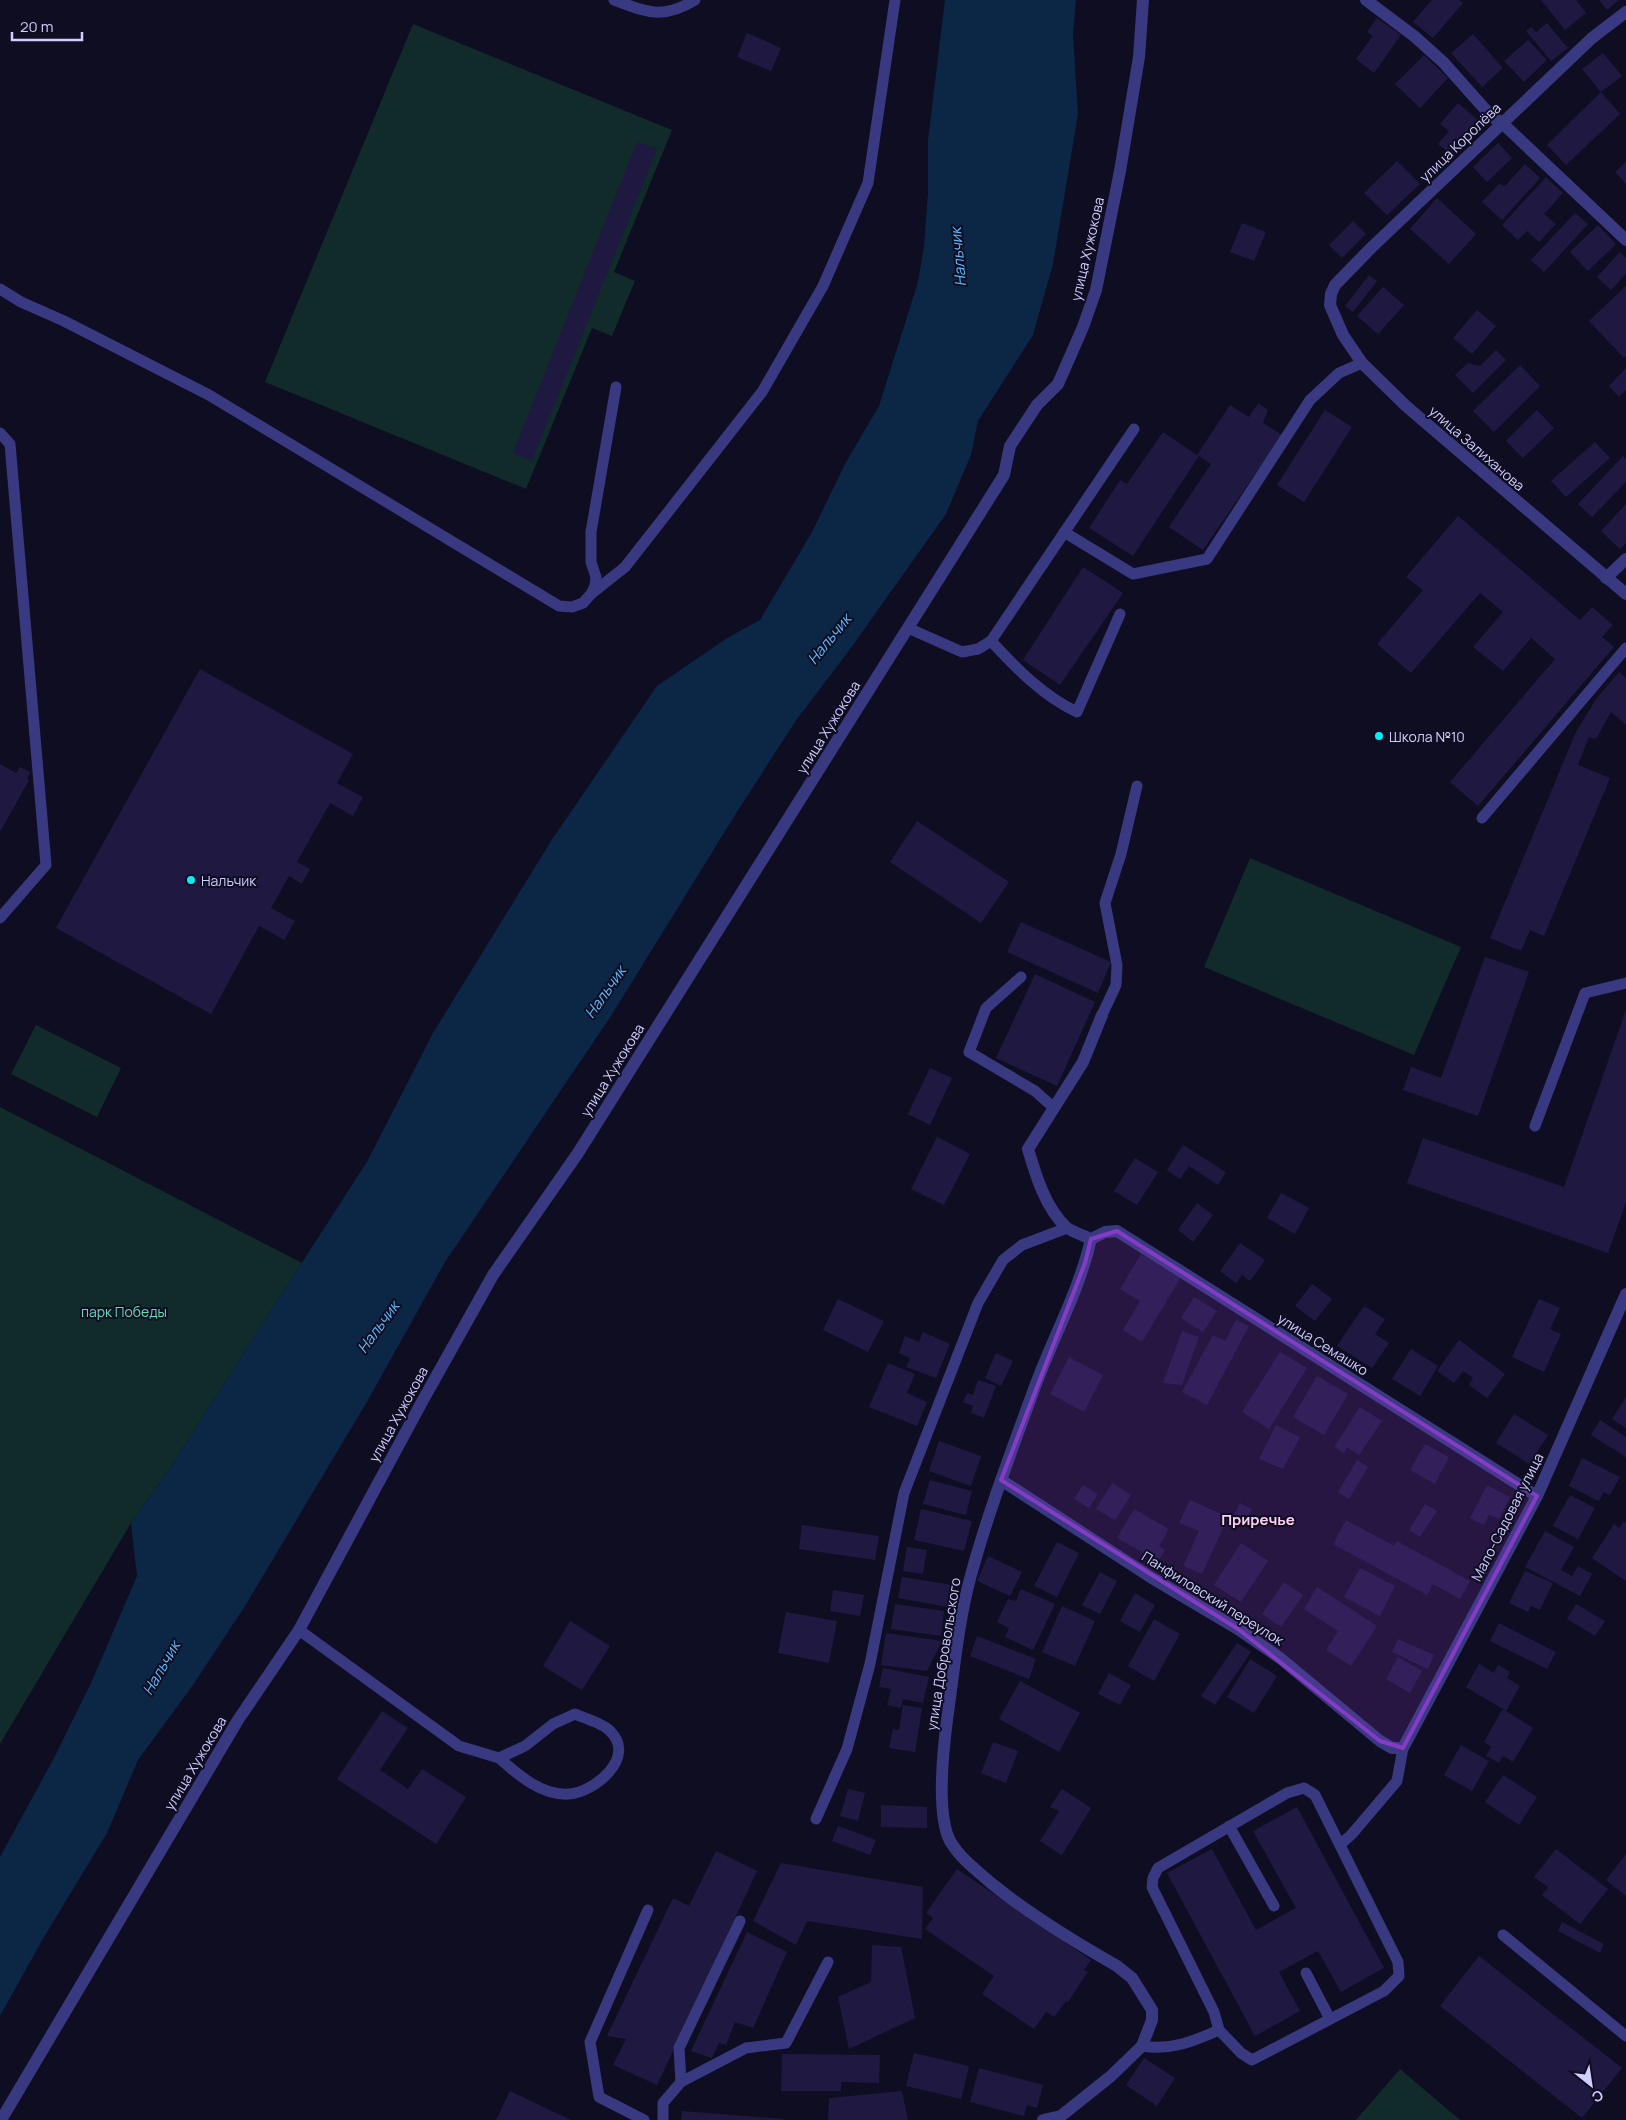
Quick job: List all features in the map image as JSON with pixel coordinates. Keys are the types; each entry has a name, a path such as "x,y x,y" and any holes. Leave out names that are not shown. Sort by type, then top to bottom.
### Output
{"street":[{"name":"улица Хужокова","path":"1,2120 238,1720 299,1630 493,1275 578,1153 1004,475 1010,446 1036,405 1058,384 1083,327 1096,290 1120,171 1139,58 1143,0"},
{"path":"1366,0 1414,36 1444,62 1492,117 1502,122 1626,240"},
{"name":"улица Королёва","path":"1330,305 1331,294 1336,285 1502,122 1592,38 1626,12"},
{"name":"улица Залиханова","path":"1330,305 1343,335 1362,363 1406,406 1626,594"},
{"path":"1606,578 1626,559"},
{"path":"1091,1239 1067,1228 1051,1208 1037,1177 1028,1149 1083,1062 1102,1015"},
{"name":"улица Семашко","path":"1091,1239 1105,1232 1117,1231 1537,1496"},
{"name":"улица Добровольского","path":"1043,2120 1063,2118 1142,2046 1152,2020 1152,2010 1132,1978 1117,1966 1017,1904 971,1867 958,1853 949,1839 942,1799 945,1739 957,1648 970,1577 1001,1480 1035,1386 1085,1264 1091,1239"},
{"name":"Мало-Садовая улица","path":"1403,1748 1537,1496 1626,1294"},
{"name":"Панфиловский переулок","path":"1001,1480 1152,1578 1238,1629 1280,1658 1380,1741 1392,1748 1403,1748"}],"lane":[{"path":"614,0 645,11 660,13 679,8 695,0"},
{"path":"0,289 21,302 64,321 209,395 559,606 572,607 583,603 591,594 625,567 762,392 822,286 868,183 895,0"},
{"path":"1064,532 1133,574 1207,560 1310,400 1339,373 1362,363"},
{"path":"591,594 596,577 591,562 590,532 616,387"},
{"path":"908,628 962,652 978,649 991,641 1134,428"},
{"path":"0,433 10,444 46,865 0,918"},
{"path":"991,641 1016,668 1059,703 1077,712 1120,614"},
{"path":"1482,818 1626,648"},
{"path":"1102,1015 1116,985 1117,965 1105,904 1122,854 1137,786"},
{"path":"1021,977 986,1008 969,1052 1035,1091 1054,1108"},
{"path":"1535,1126 1585,993 1626,983"},
{"path":"816,1819 847,1749 870,1664 904,1493 978,1304 1003,1260 1022,1245 1067,1228"},
{"path":"299,1630 459,1746 499,1758 528,1783 552,1792 568,1794 587,1790 604,1778 617,1763 618,1744 610,1730 575,1714 553,1724 525,1746 499,1758"},
{"path":"1340,1845 1352,1834 1397,1781 1403,1748"},
{"path":"1304,1788 1315,1795 1398,1962 1399,1976 1384,1991 1252,2060 1241,2053 1220,2030 1214,2012 1152,1887 1153,1878 1158,1868 1230,1826 1287,1793 1304,1788"},
{"path":"1230,1826 1274,1906"},
{"path":"644,2120 599,2098 590,2042 648,1910"},
{"path":"681,2082 679,2048 740,1921"},
{"path":"1503,1935 1626,2036"},
{"path":"663,2120 663,2103 681,2082 746,2048 786,2043 828,1962"},
{"path":"1306,1973 1330,2019"},
{"path":"1142,2046 1156,2048 1184,2045 1220,2030"}],"highlighted area":[{"path":"1117,1231 1537,1496 1403,1748 1380,1741 1238,1629 1001,1480 1085,1263 1091,1239"}],"green space":[{"path":"413,24 672,130 614,272 635,281 612,336 592,328 526,489 265,382"},
{"path":"1250,858 1461,947 1414,1055 1204,967"},
{"path":"36,1025 121,1068 97,1117 11,1074"},
{"name":"парк Победы","path":"0,1107 302,1263 170,1468 131,1523 0,1744"},
{"path":"1400,2069 1460,2120 1356,2120"}],"water":[{"path":"945,0 1076,0 1073,34 1078,114 1053,264 1033,335 978,421 971,455 946,514 848,652 797,719 740,807 611,1016 445,1262 368,1400 245,1606 193,1685 138,1760 107,1833 44,1937 0,2016 0,1857 54,1758 91,1683 137,1576 131,1523 170,1468 368,1160 433,1033 551,841 657,686 727,638 760,620 812,532 845,464 879,406 918,282 924,247 928,193 928,140"}],"building":[{"path":"1432,0 1459,0 1463,3 1433,38 1413,22"},
{"path":"1541,0 1576,0 1586,13 1565,30"},
{"path":"1599,0 1619,0 1607,10"},
{"path":"1377,18 1401,35 1374,73 1356,59 1373,36 1367,32"},
{"path":"1547,23 1568,48 1551,61 1526,31 1531,27 1536,32"},
{"path":"747,33 781,48 771,71 737,57"},
{"path":"1473,34 1503,68 1482,87 1451,53"},
{"path":"1528,40 1547,60 1524,82 1504,61"},
{"path":"1603,53 1622,76 1601,92 1582,69"},
{"path":"1424,55 1448,78 1420,108 1395,84"},
{"path":"1601,92 1620,114 1566,165 1547,145"},
{"path":"1458,103 1481,123 1453,156 1438,144 1449,131 1440,124"},
{"path":"637,142 657,149 532,461 513,453"},
{"path":"1498,143 1512,158 1487,182 1473,167"},
{"path":"1397,161 1420,184 1387,215 1364,193"},
{"path":"1626,162 1626,184 1615,172"},
{"path":"1525,164 1540,178 1502,220 1482,202 1499,184 1505,186"},
{"path":"1546,177 1563,193 1544,214 1556,224 1539,242 1527,231 1518,240 1502,225"},
{"path":"1437,198 1476,234 1449,264 1410,229"},
{"path":"1575,213 1588,224 1544,272 1531,260"},
{"path":"1353,221 1366,234 1342,258 1329,245"},
{"path":"1242,223 1266,232 1254,261 1230,252"},
{"path":"1598,225 1616,244 1588,271 1570,252"},
{"path":"1620,252 1626,258 1626,274 1611,290 1597,277"},
{"path":"1369,275 1377,281 1353,312 1345,306"},
{"path":"1626,286 1626,356 1624,358 1589,321"},
{"path":"1383,287 1404,305 1378,334 1357,316"},
{"path":"1477,310 1496,326 1472,354 1453,338"},
{"path":"1496,350 1506,360 1473,393 1455,375 1468,363 1480,366"},
{"path":"1520,365 1540,386 1494,432 1473,411"},
{"path":"1626,368 1626,390 1619,397 1609,386"},
{"path":"1258,403 1268,410 1263,423 1282,435 1203,550 1169,527 1211,464 1199,456 1133,556 1089,528 1120,480 1127,484 1163,432 1197,455 1230,405 1249,417"},
{"path":"1325,410 1352,427 1304,502 1277,485"},
{"path":"1537,410 1554,428 1523,458 1506,441"},
{"path":"1595,442 1610,458 1566,497 1551,481"},
{"path":"1623,456 1626,459 1626,482 1592,517 1578,504"},
{"path":"1626,504 1626,543 1620,549 1601,531"},
{"path":"1458,516 1580,620 1592,607 1613,625 1602,637 1614,647 1478,806 1450,782 1555,659 1531,638 1503,671 1473,647 1503,612 1480,593 1411,673 1377,644 1423,590 1406,577"},
{"path":"1083,567 1123,593 1060,685 1023,660"},
{"path":"200,669 353,754 337,783 363,797 353,816 330,803 297,862 310,869 302,884 289,876 271,908 295,921 284,940 259,926 211,1014 56,928"},
{"path":"1619,672 1626,678 1626,725 1611,712 1596,739 1589,737 1578,765 1610,778 1544,936 1530,930 1521,951 1490,938 1576,732 1596,699"},
{"path":"0,764 16,773 20,767 30,772 27,779 29,780 0,832"},
{"path":"917,821 1009,882 981,923 890,862"},
{"path":"1021,922 1111,962 1098,993 1007,952"},
{"path":"1485,957 1529,972 1478,1116 1403,1090 1411,1067 1441,1078"},
{"path":"1035,974 1095,1002 1057,1086 996,1058"},
{"path":"1626,1010 1626,1202 1608,1253 1407,1183 1423,1138 1564,1187"},
{"path":"930,1068 952,1078 930,1125 908,1114"},
{"path":"937,1137 970,1154 944,1205 911,1189"},
{"path":"1183,1145 1226,1172 1218,1185 1189,1166 1180,1179 1167,1170"},
{"path":"1135,1158 1158,1172 1137,1205 1114,1191"},
{"path":"1281,1193 1309,1208 1295,1234 1267,1218"},
{"path":"1197,1203 1213,1215 1193,1242 1178,1230"},
{"path":"1240,1243 1265,1260 1250,1281 1242,1275 1236,1283 1220,1271"},
{"path":"1141,1254 1181,1277 1142,1342 1123,1330 1140,1301 1120,1289"},
{"path":"1312,1284 1332,1299 1315,1321 1295,1306"},
{"path":"1194,1297 1217,1311 1203,1332 1181,1318"},
{"path":"838,1299 884,1321 868,1352 823,1330"},
{"path":"1539,1299 1560,1308 1550,1329 1561,1334 1544,1372 1512,1357"},
{"path":"1364,1306 1385,1319 1375,1334 1389,1343 1372,1368 1337,1346"},
{"path":"1236,1320 1249,1326 1207,1405 1182,1392 1213,1335 1225,1341"},
{"path":"1182,1331 1199,1337 1182,1385 1163,1383"},
{"path":"923,1332 950,1344 936,1378 906,1367 910,1358 899,1353 905,1336 919,1342"},
{"path":"1459,1340 1505,1374 1487,1398 1469,1385 1473,1378 1463,1371 1454,1383 1437,1371"},
{"path":"1411,1349 1438,1366 1420,1396 1392,1379"},
{"path":"1280,1352 1307,1368 1269,1429 1242,1412"},
{"path":"996,1353 1013,1361 1001,1386 985,1378"},
{"path":"1069,1357 1103,1375 1084,1412 1050,1394"},
{"path":"888,1363 915,1374 907,1393 927,1402 917,1426 869,1407"},
{"path":"1317,1376 1348,1394 1324,1435 1293,1417"},
{"path":"978,1380 996,1386 984,1418 971,1413 973,1406 963,1402 967,1393 973,1395"},
{"path":"1626,1397 1626,1428 1612,1419"},
{"path":"1360,1407 1382,1421 1359,1455 1347,1447 1344,1453 1334,1447"},
{"path":"1514,1414 1548,1435 1529,1464 1496,1443"},
{"path":"1600,1420 1626,1437 1626,1457 1591,1435"},
{"path":"1276,1425 1300,1437 1283,1469 1259,1459"},
{"path":"939,1441 981,1456 971,1486 929,1471"},
{"path":"1425,1444 1449,1457 1435,1484 1410,1470"},
{"path":"1582,1458 1620,1477 1610,1495 1604,1492 1599,1501 1569,1486"},
{"path":"1357,1460 1368,1467 1349,1499 1338,1492"},
{"path":"930,1480 972,1491 966,1515 923,1504"},
{"path":"1112,1483 1131,1495 1115,1520 1096,1509"},
{"path":"1083,1485 1098,1494 1089,1508 1074,1499"},
{"path":"1487,1485 1510,1497 1499,1519 1489,1515 1484,1525 1470,1518"},
{"path":"1570,1495 1595,1508 1578,1539 1553,1526"},
{"path":"1190,1500 1228,1517 1202,1574 1183,1566 1199,1531 1179,1523"},
{"path":"1240,1503 1252,1509 1243,1527 1231,1521"},
{"path":"1425,1504 1437,1511 1420,1537 1409,1530"},
{"path":"921,1509 972,1521 964,1551 914,1540"},
{"path":"1134,1509 1169,1529 1159,1546 1165,1550 1158,1561 1117,1538"},
{"path":"1346,1520 1394,1546 1397,1541 1470,1581 1460,1599 1433,1584 1427,1595 1333,1544"},
{"path":"1624,1521 1626,1523 1626,1581 1592,1558 1614,1524 1619,1528"},
{"path":"802,1525 879,1536 875,1560 799,1549"},
{"path":"1545,1531 1574,1547 1561,1570 1572,1576 1578,1566 1592,1574 1580,1596 1525,1567"},
{"path":"1057,1542 1079,1553 1057,1597 1034,1586"},
{"path":"1241,1543 1268,1561 1241,1602 1214,1585"},
{"path":"907,1547 927,1550 923,1574 903,1571"},
{"path":"988,1556 1022,1572 1010,1596 977,1581"},
{"path":"1360,1568 1395,1586 1380,1616 1344,1597"},
{"path":"1525,1571 1553,1583 1540,1610 1531,1606 1528,1612 1509,1603"},
{"path":"1100,1572 1117,1581 1100,1614 1082,1605"},
{"path":"902,1577 953,1585 947,1607 898,1598"},
{"path":"1284,1582 1303,1595 1281,1627 1262,1614"},
{"path":"1317,1587 1377,1626 1351,1666 1326,1650 1338,1631 1304,1609"},
{"path":"1021,1589 1055,1604 1033,1650 1005,1637 1009,1628 997,1622 1008,1599 1016,1601"},
{"path":"833,1590 864,1595 860,1616 830,1611"},
{"path":"1135,1593 1155,1605 1140,1632 1120,1621"},
{"path":"895,1604 944,1611 941,1636 891,1629"},
{"path":"1576,1604 1605,1621 1595,1636 1567,1619"},
{"path":"1062,1606 1095,1621 1075,1666 1042,1652"},
{"path":"786,1612 837,1621 829,1663 778,1653"},
{"path":"1154,1619 1180,1634 1154,1681 1128,1666"},
{"path":"570,1621 610,1646 582,1690 543,1666"},
{"path":"1499,1623 1556,1652 1547,1669 1490,1641"},
{"path":"886,1633 942,1641 927,1671 881,1665"},
{"path":"977,1636 1036,1659 1029,1679 970,1656"},
{"path":"1398,1639 1434,1655 1428,1669 1392,1652"},
{"path":"1237,1643 1251,1652 1215,1705 1201,1696"},
{"path":"1398,1657 1422,1671 1410,1693 1386,1679"},
{"path":"1250,1659 1277,1676 1254,1713 1227,1697"},
{"path":"1479,1664 1494,1673 1498,1665 1510,1672 1507,1678 1520,1686 1506,1711 1466,1687"},
{"path":"883,1668 929,1677 923,1703 903,1699 901,1708 887,1705 891,1689 879,1687"},
{"path":"1109,1673 1131,1685 1120,1705 1098,1694"},
{"path":"1020,1681 1080,1713 1059,1752 999,1719"},
{"path":"903,1705 922,1708 915,1752 889,1748 893,1729 899,1730"},
{"path":"1502,1710 1533,1728 1513,1762 1503,1756 1499,1763 1486,1756 1491,1747 1484,1742"},
{"path":"382,1711 408,1728 380,1770 408,1789 422,1769 466,1797 436,1844 337,1779"},
{"path":"993,1742 1018,1751 1006,1783 981,1773"},
{"path":"1461,1745 1489,1761 1472,1791 1444,1775"},
{"path":"1503,1775 1537,1797 1519,1825 1485,1802"},
{"path":"848,1789 865,1793 858,1821 840,1816"},
{"path":"1062,1789 1091,1808 1062,1855 1040,1841 1059,1811 1050,1807"},
{"path":"881,1805 927,1807 927,1828 881,1827"},
{"path":"1297,1807 1384,1968 1341,1992 1318,1951 1279,1972 1300,2011 1255,2036 1167,1873 1212,1849 1256,1930 1296,1908 1253,1831"},
{"path":"838,1826 876,1840 870,1855 832,1841"},
{"path":"1556,1849 1608,1889 1580,1924 1542,1895 1548,1887 1534,1877"},
{"path":"716,1851 757,1871 657,2085 613,2065 626,2039 607,2036 673,1898 689,1906"},
{"path":"1626,1854 1626,1896 1606,1880"},
{"path":"781,1863 923,1887 922,1939 807,1921 796,1945 753,1921"},
{"path":"957,1869 1091,1960 1084,1970 1088,1972 1068,2002 1066,2001 1054,2017 1046,2012 1034,2029 982,1994 994,1976 925,1929 933,1918 926,1913"},
{"path":"1562,1922 1604,1944 1600,1953 1558,1931"},
{"path":"747,1932 787,1952 753,2028 735,2022 726,2045 719,2043 712,2058 691,2051"},
{"path":"872,1945 901,1947 915,2018 849,2049 838,1997 871,1982"},
{"path":"1479,1956 1622,2068 1582,2118 1440,2006"},
{"path":"914,2053 969,2066 961,2099 906,2086"},
{"path":"782,2054 880,2055 879,2083 841,2082 841,2091 781,2091"},
{"path":"1144,2058 1175,2078 1157,2106 1126,2085"},
{"path":"979,2068 1043,2085 1037,2108 1027,2105 1024,2116 970,2102"},
{"path":"510,2091 571,2120 496,2120"},
{"path":"902,2091 908,2120 828,2120 829,2098"},
{"path":"682,2111 783,2119 783,2120 681,2120"}],"place":[{"name":"Школа №10","path":"1379,736"},
{"name":"Нальчик","path":"191,880"}],"district":[{"name":"Приречье","path":"1258,1519"}]}
